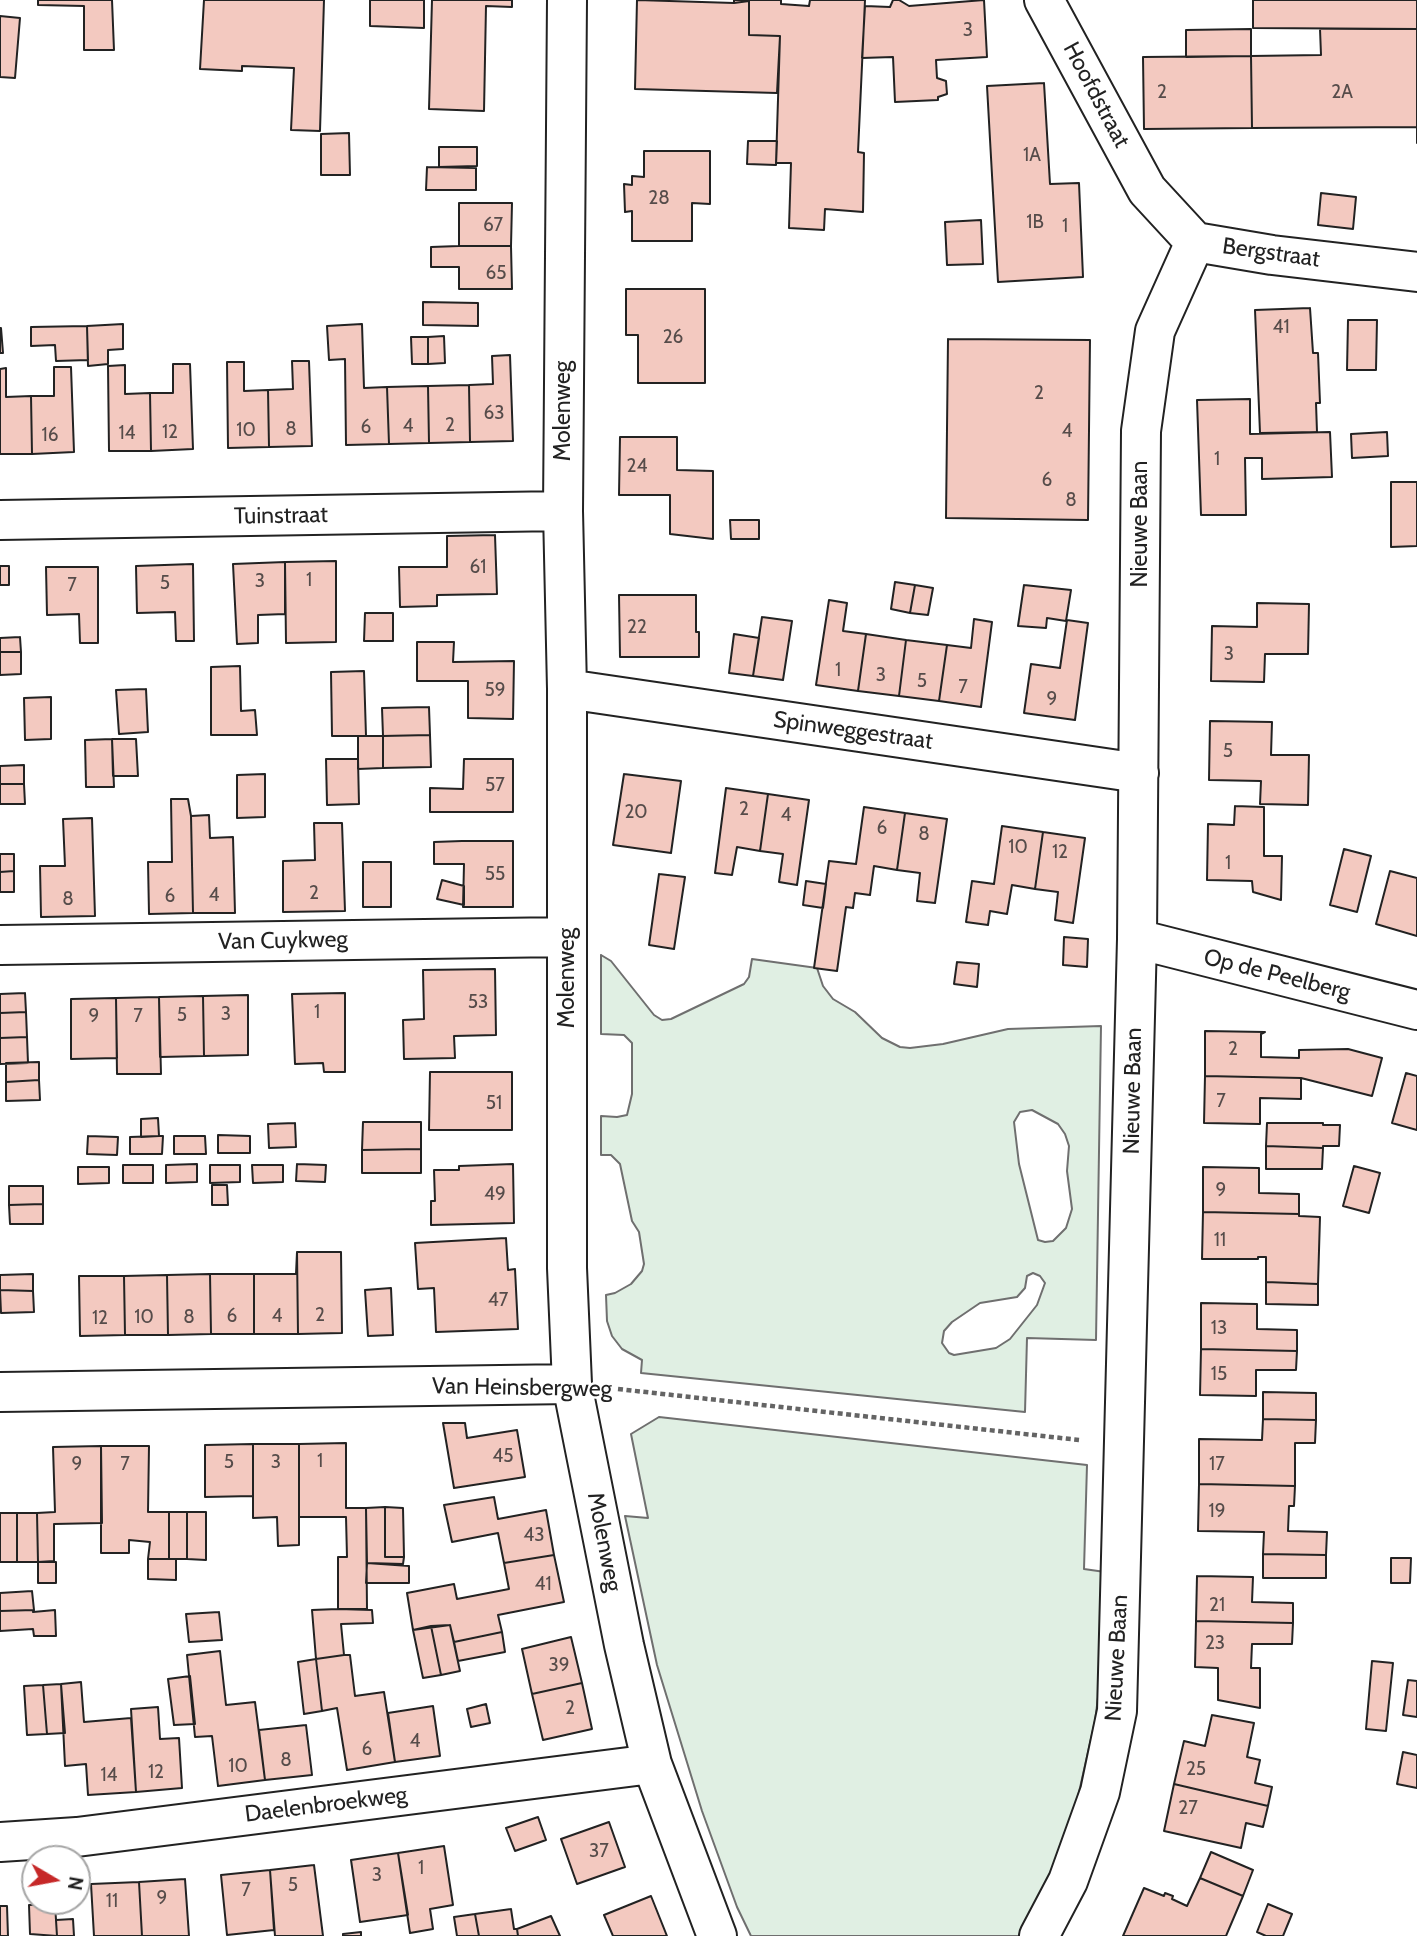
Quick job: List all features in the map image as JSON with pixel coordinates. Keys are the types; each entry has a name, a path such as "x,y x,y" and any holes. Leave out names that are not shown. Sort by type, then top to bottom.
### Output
{"street":[{"name":"Molenweg","path":"567,0 563,511 567,689 567,1268 572,1384 624,1645 652,1764 717,1936"},
{"name":"Hoofdstraat","path":"1044,0 1147,190"},
{"name":"Bergstraat","path":"1147,190 1195,242 1272,255 1417,272"},
{"name":"Nieuwe Baan","path":"1039,1936 1068,1881 1100,1792 1117,1710 1137,939 1141,431 1155,331 1195,242"},
{"name":"Tuinstraat","path":"0,520 563,511"},
{"name":"Spinweggestraat","path":"567,689 1139,773"},
{"name":"Van Cuykweg","path":"0,945 566,937"},
{"name":"Op de Peelberg","path":"1137,939 1417,1010"},
{"name":"Van Heinsbergweg","path":"0,1392 572,1384"},
{"name":"Daelenbroekweg","path":"0,1842 77,1837 652,1764"}],"path":[{"name":"Van Heinsbergweg","path":"572,1384 1124,1445"}],"green space":[{"path":"601,955 611,961 654,1015 662,1020 671,1019 744,984 749,977 752,959 817,968 823,986 833,999 855,1012 882,1038 900,1047 943,1044 1008,1029 1101,1026 1096,1340 1027,1338 1025,1412 641,1373 642,1360 622,1349 612,1336 607,1321 606,1295 631,1284 642,1271 644,1264 639,1232 632,1221 620,1164 611,1155 601,1155 601,1116 627,1115 632,1094 632,1043 624,1035 601,1034","holes":["1032,1110 1058,1124 1069,1146 1067,1171 1072,1209 1066,1228 1053,1241 1038,1240 1019,1164 1014,1122 1020,1112","1033,1273 1040,1276 1045,1283 1037,1305 1010,1339 996,1348 954,1355 949,1353 942,1343 944,1331 952,1322 980,1303 1017,1297 1025,1288 1027,1276"]},
{"path":"659,1417 1087,1465 1084,1569 1105,1572 1102,1667 1095,1721 1077,1801 1049,1877 1019,1936 751,1936 737,1907 702,1811 657,1665 625,1516 648,1518 631,1434"}],"building":[{"path":"38,0 112,0 114,50 84,50 84,6 38,5"},
{"path":"204,0 324,0 320,131 291,130 294,68 242,66 242,71 200,69"},
{"path":"370,0 424,0 424,28 370,26"},
{"path":"432,0 512,0 512,7 486,6 484,111 429,109"},
{"path":"637,0 734,3 749,1 749,35 780,36 777,93 635,89"},
{"path":"734,0 781,0 781,4 809,6 810,0 865,0 858,152 864,153 863,212 825,209 824,230 789,228 791,163 776,163 780,36 749,35 749,1 734,3"},
{"path":"893,0 899,0 909,6 984,0 987,57 936,60 937,78 946,81 947,94 938,97 938,100 895,102 893,57 862,58 865,6 890,7"},
{"path":"1253,0 1417,0 1417,29 1253,28"},
{"path":"0,16 20,18 15,78 0,77"},
{"path":"1251,29 1251,56 1186,57 1186,30"},
{"path":"1320,29 1417,29 1417,127 1252,128 1251,56 1321,55"},
{"path":"1251,56 1252,128 1144,129 1143,57"},
{"path":"1044,83 1050,184 1079,183 1083,277 998,282 987,86"},
{"path":"349,133 350,175 321,175 321,134"},
{"path":"748,141 777,141 776,165 747,164"},
{"path":"439,147 477,147 477,166 439,167"},
{"path":"644,151 710,151 710,204 692,203 692,241 632,241 632,211 625,212 624,184 632,185 632,176 644,177"},
{"path":"427,167 476,168 476,190 426,190"},
{"path":"1321,193 1356,197 1353,229 1318,225"},
{"path":"459,203 512,203 511,246 459,246"},
{"path":"981,220 983,264 947,265 945,222"},
{"path":"511,246 512,289 459,289 459,267 431,267 431,247"},
{"path":"626,289 705,289 705,383 638,383 638,335 626,335"},
{"path":"423,302 478,303 478,326 423,325"},
{"path":"1310,308 1313,353 1318,353 1320,403 1316,403 1317,432 1260,433 1255,310"},
{"path":"1348,320 1377,320 1376,370 1347,370"},
{"path":"123,324 123,349 108,350 108,364 88,366 87,326"},
{"path":"362,324 364,388 387,387 389,444 346,445 345,359 329,360 327,326"},
{"path":"87,326 88,360 56,361 55,345 31,346 31,327"},
{"path":"1,328 3,353 0,353"},
{"path":"444,336 445,363 428,364 428,337"},
{"path":"411,337 428,337 428,364 412,364"},
{"path":"948,339 1090,340 1088,520 946,518"},
{"path":"510,355 513,441 470,442 469,385 493,384 492,356"},
{"path":"292,361 309,361 312,446 269,447 268,390 293,389"},
{"path":"227,362 244,362 244,391 268,390 269,447 228,448"},
{"path":"173,364 190,364 193,449 151,451 150,393 173,393"},
{"path":"125,365 125,394 150,393 151,451 109,451 108,366"},
{"path":"54,367 71,367 74,452 32,454 31,396 54,396"},
{"path":"6,368 6,397 31,396 32,454 0,454 0,369"},
{"path":"469,385 470,442 429,443 428,386"},
{"path":"428,386 429,443 389,444 387,387"},
{"path":"1250,399 1250,434 1330,432 1332,477 1262,479 1262,458 1245,458 1246,515 1201,515 1197,400"},
{"path":"1387,432 1388,456 1352,458 1351,434"},
{"path":"620,437 677,437 677,470 713,471 713,539 670,534 670,495 619,495"},
{"path":"1391,482 1417,482 1417,546 1391,547"},
{"path":"730,520 759,520 759,539 731,539"},
{"path":"495,535 497,594 437,595 437,606 400,607 399,567 447,567 447,536"},
{"path":"336,561 336,642 286,643 285,562"},
{"path":"285,562 285,614 258,615 258,643 237,644 233,564"},
{"path":"193,564 194,641 176,641 175,612 137,613 136,566"},
{"path":"0,566 9,566 9,585 0,585"},
{"path":"46,567 98,567 98,643 80,643 79,614 47,615"},
{"path":"895,582 915,585 910,613 891,609"},
{"path":"915,585 933,588 928,615 910,613"},
{"path":"1024,585 1071,590 1066,621 1047,618 1046,628 1018,626"},
{"path":"619,595 696,595 699,657 620,657"},
{"path":"829,600 847,603 843,631 866,634 858,691 816,685"},
{"path":"1257,603 1309,604 1308,654 1265,654 1264,682 1211,681 1212,626 1257,627"},
{"path":"365,613 393,613 393,641 364,641"},
{"path":"762,617 792,621 783,680 753,676"},
{"path":"974,619 992,622 981,707 939,701 947,645 971,648"},
{"path":"1067,620 1088,623 1075,720 1024,713 1031,664 1060,668"},
{"path":"734,634 759,638 753,676 729,673"},
{"path":"866,634 906,640 899,696 858,691"},
{"path":"20,637 21,652 0,652 0,638"},
{"path":"906,640 947,645 939,701 899,696"},
{"path":"417,642 454,642 453,662 514,661 513,719 468,718 468,681 417,681"},
{"path":"0,652 21,652 21,674 0,675"},
{"path":"240,666 241,711 255,710 257,735 211,735 211,667"},
{"path":"364,671 366,736 332,736 331,672"},
{"path":"146,689 148,732 119,734 116,690"},
{"path":"51,697 51,739 25,740 24,698"},
{"path":"429,707 430,735 383,736 382,708"},
{"path":"1210,721 1272,722 1271,755 1309,755 1308,805 1260,804 1261,781 1209,780"},
{"path":"430,735 431,767 383,768 383,736"},
{"path":"358,736 383,736 383,768 358,769"},
{"path":"112,739 136,739 138,776 113,776"},
{"path":"112,739 114,787 86,787 85,740"},
{"path":"326,759 358,759 359,804 327,805"},
{"path":"464,759 513,759 513,812 430,812 430,788 463,789"},
{"path":"24,765 24,784 0,784 0,766"},
{"path":"265,774 265,817 237,818 237,775"},
{"path":"624,774 681,781 671,853 613,845"},
{"path":"0,784 24,784 25,804 0,804"},
{"path":"726,788 768,794 760,851 737,847 732,875 715,873"},
{"path":"768,794 809,800 797,885 779,882 783,854 760,851"},
{"path":"171,799 188,799 191,816 193,913 149,914 148,862 172,862"},
{"path":"1235,806 1264,807 1264,856 1282,856 1281,900 1253,892 1252,881 1207,880 1208,824 1234,825"},
{"path":"864,807 905,813 897,870 874,866 870,895 855,893 853,908 846,907 837,971 814,968 829,861 856,864"},
{"path":"905,813 947,819 935,903 917,901 920,873 897,870"},
{"path":"209,815 210,838 233,837 235,913 193,913 191,816"},
{"path":"92,818 95,916 41,917 40,866 65,866 63,819"},
{"path":"314,823 342,823 345,911 283,912 283,861 315,860"},
{"path":"1002,826 1043,832 1035,889 1012,885 1007,914 990,911 988,925 966,922 972,881 994,884"},
{"path":"1043,832 1085,838 1073,923 1055,920 1058,892 1035,889"},
{"path":"513,841 513,907 463,907 464,864 434,864 434,842"},
{"path":"1344,849 1371,856 1357,912 1330,905"},
{"path":"0,854 14,854 14,871 0,872"},
{"path":"363,862 391,862 391,907 363,907"},
{"path":"14,871 14,892 0,892 0,872"},
{"path":"1390,871 1417,878 1417,936 1376,924"},
{"path":"659,874 685,877 674,949 649,945"},
{"path":"442,880 464,886 464,905 437,899"},
{"path":"806,881 826,884 823,908 803,905"},
{"path":"1064,937 1088,939 1087,967 1063,965"},
{"path":"957,962 979,964 977,987 954,984"},
{"path":"495,969 496,1035 454,1036 455,1058 404,1059 403,1020 424,1019 423,970"},
{"path":"25,993 26,1012 0,1013 0,994"},
{"path":"345,993 345,1072 324,1072 323,1063 295,1064 292,994"},
{"path":"248,995 248,1055 204,1056 203,996"},
{"path":"203,996 204,1056 160,1057 159,997"},
{"path":"159,997 161,1074 117,1074 116,998"},
{"path":"116,998 117,1058 71,1059 71,999"},
{"path":"26,1012 27,1037 0,1038 0,1013"},
{"path":"1205,1031 1265,1032 1261,1034 1261,1057 1299,1058 1299,1050 1348,1049 1382,1058 1372,1096 1301,1078 1205,1076"},
{"path":"27,1037 28,1063 0,1064 0,1038"},
{"path":"39,1062 39,1080 6,1082 6,1063"},
{"path":"430,1072 512,1072 512,1130 429,1130"},
{"path":"1406,1073 1417,1076 1417,1130 1392,1123"},
{"path":"1205,1076 1301,1078 1301,1099 1260,1098 1260,1124 1204,1123"},
{"path":"39,1080 40,1100 6,1101 6,1082"},
{"path":"158,1118 159,1136 141,1137 141,1119"},
{"path":"363,1122 421,1122 421,1149 362,1150"},
{"path":"295,1123 296,1147 269,1148 268,1124"},
{"path":"1267,1123 1340,1125 1339,1146 1266,1146"},
{"path":"218,1135 250,1136 250,1153 218,1153"},
{"path":"88,1136 118,1137 117,1155 87,1154"},
{"path":"163,1136 162,1154 130,1154 130,1137"},
{"path":"174,1136 205,1136 206,1154 174,1154"},
{"path":"1266,1146 1323,1148 1322,1169 1266,1169"},
{"path":"421,1149 421,1173 362,1173 362,1150"},
{"path":"197,1164 197,1182 166,1183 166,1165"},
{"path":"297,1164 326,1165 325,1182 296,1181"},
{"path":"513,1164 514,1223 431,1225 431,1201 435,1201 434,1170"},
{"path":"123,1165 153,1165 153,1183 123,1183"},
{"path":"210,1165 240,1165 240,1182 210,1183"},
{"path":"252,1165 283,1165 283,1182 253,1183"},
{"path":"1354,1166 1380,1173 1369,1213 1343,1206"},
{"path":"78,1167 109,1167 109,1183 78,1184"},
{"path":"1203,1167 1259,1168 1259,1193 1299,1194 1299,1214 1203,1212"},
{"path":"212,1185 227,1185 228,1205 212,1205"},
{"path":"9,1186 43,1186 43,1204 9,1205"},
{"path":"43,1204 43,1224 10,1224 9,1205"},
{"path":"1203,1212 1299,1214 1320,1217 1318,1284 1266,1282 1266,1257 1202,1259"},
{"path":"506,1238 508,1270 515,1269 518,1329 436,1332 434,1288 418,1289 415,1243"},
{"path":"297,1252 341,1252 342,1333 298,1334"},
{"path":"297,1252 298,1334 254,1334 254,1274 296,1274"},
{"path":"33,1274 33,1291 0,1290 0,1275"},
{"path":"210,1274 254,1274 254,1334 211,1334"},
{"path":"210,1274 211,1334 168,1335 167,1275"},
{"path":"167,1275 168,1335 125,1335 124,1276"},
{"path":"79,1276 124,1276 125,1335 80,1336"},
{"path":"1266,1282 1318,1284 1318,1305 1266,1304"},
{"path":"391,1288 393,1335 368,1336 365,1290"},
{"path":"0,1290 33,1291 34,1312 1,1313"},
{"path":"1201,1303 1257,1304 1257,1329 1297,1330 1297,1351 1201,1349"},
{"path":"1201,1349 1297,1351 1296,1370 1256,1370 1256,1396 1200,1395"},
{"path":"1263,1392 1316,1393 1316,1420 1263,1419"},
{"path":"1263,1419 1316,1420 1315,1443 1295,1443 1295,1486 1199,1484 1199,1439 1262,1440"},
{"path":"443,1423 465,1423 467,1438 517,1430 525,1477 454,1488"},
{"path":"346,1443 346,1508 366,1508 367,1609 338,1609 338,1557 347,1557 346,1517 299,1517 299,1444"},
{"path":"253,1444 253,1496 205,1497 205,1445"},
{"path":"253,1444 299,1444 299,1545 278,1546 277,1517 253,1518"},
{"path":"101,1446 149,1446 148,1512 169,1512 169,1559 148,1559 150,1542 129,1540 129,1553 101,1553"},
{"path":"101,1446 102,1523 54,1524 54,1561 38,1562 37,1513 55,1512 53,1447"},
{"path":"1199,1484 1295,1486 1294,1506 1289,1506 1288,1531 1327,1532 1326,1555 1263,1554 1264,1532 1198,1531"},
{"path":"494,1497 498,1519 546,1510 554,1555 504,1563 498,1533 452,1542 444,1505"},
{"path":"385,1507 403,1508 404,1557 385,1557"},
{"path":"385,1507 385,1557 404,1557 403,1564 367,1563 366,1508"},
{"path":"169,1512 187,1512 187,1559 169,1559"},
{"path":"187,1512 206,1512 206,1560 187,1559"},
{"path":"0,1513 17,1513 17,1562 0,1562"},
{"path":"17,1513 37,1513 38,1562 17,1562"},
{"path":"1263,1554 1326,1555 1326,1578 1263,1578"},
{"path":"554,1555 564,1602 498,1615 502,1632 454,1642 450,1625 413,1630 407,1593 454,1584 457,1599 509,1589 504,1563"},
{"path":"1391,1558 1411,1558 1410,1583 1391,1583"},
{"path":"148,1559 176,1559 176,1580 148,1579"},
{"path":"38,1562 56,1562 56,1583 38,1583"},
{"path":"367,1563 409,1566 409,1583 366,1583"},
{"path":"1197,1576 1253,1577 1252,1602 1293,1603 1293,1623 1196,1621"},
{"path":"32,1591 34,1610 0,1611 0,1593"},
{"path":"34,1610 33,1612 55,1610 56,1636 34,1636 33,1629 0,1631 0,1611"},
{"path":"312,1610 372,1610 373,1623 341,1624 344,1655 316,1659"},
{"path":"219,1612 222,1640 189,1642 186,1614"},
{"path":"1196,1621 1293,1623 1292,1644 1252,1644 1251,1668 1260,1668 1260,1708 1218,1700 1218,1668 1195,1667"},
{"path":"450,1625 460,1671 441,1675 431,1626"},
{"path":"431,1626 441,1675 423,1678 413,1630"},
{"path":"502,1632 505,1652 458,1661 454,1642"},
{"path":"571,1637 582,1683 532,1694 522,1649"},
{"path":"220,1651 226,1705 255,1702 265,1780 218,1786 212,1736 195,1737 187,1655"},
{"path":"350,1655 355,1696 384,1692 395,1762 347,1770 337,1708 322,1711 316,1659"},
{"path":"316,1659 322,1711 304,1714 298,1662"},
{"path":"1372,1661 1393,1663 1386,1731 1366,1729"},
{"path":"190,1676 195,1724 174,1725 168,1679"},
{"path":"1408,1680 1417,1681 1417,1717 1403,1715"},
{"path":"81,1682 84,1722 131,1718 136,1792 88,1795 86,1764 65,1766 61,1684"},
{"path":"582,1683 592,1729 543,1740 532,1694"},
{"path":"61,1684 65,1733 47,1734 43,1685"},
{"path":"43,1685 47,1734 27,1735 24,1686"},
{"path":"486,1704 490,1723 471,1727 467,1709"},
{"path":"433,1706 440,1756 395,1762 388,1713"},
{"path":"158,1707 160,1739 179,1738 182,1788 136,1792 131,1709"},
{"path":"1212,1715 1254,1723 1247,1757 1260,1760 1255,1783 1272,1787 1268,1806 1174,1784 1184,1741 1205,1746"},
{"path":"306,1725 312,1775 265,1780 259,1730"},
{"path":"1403,1752 1417,1755 1417,1788 1397,1784"},
{"path":"1174,1784 1268,1806 1263,1827 1246,1823 1241,1848 1164,1831"},
{"path":"538,1817 546,1840 515,1851 506,1828"},
{"path":"609,1822 625,1867 577,1884 561,1839"},
{"path":"444,1846 453,1905 430,1909 433,1929 410,1933 398,1853"},
{"path":"1211,1852 1253,1870 1243,1896 1200,1878"},
{"path":"398,1853 408,1915 360,1922 351,1860"},
{"path":"314,1865 323,1936 275,1936 270,1870"},
{"path":"270,1870 274,1930 227,1935 221,1875"},
{"path":"1200,1878 1243,1896 1226,1936 1123,1936 1144,1888 1164,1896 1165,1893 1173,1896 1172,1899 1187,1906"},
{"path":"185,1879 189,1936 142,1936 139,1882"},
{"path":"139,1882 142,1936 94,1936 91,1884"},
{"path":"651,1896 667,1936 613,1936 604,1915"},
{"path":"1268,1904 1292,1914 1283,1936 1266,1936 1257,1932"},
{"path":"0,1906 7,1906 8,1936 0,1936"},
{"path":"511,1909 514,1929 517,1929 518,1936 479,1936 475,1914"},
{"path":"475,1914 479,1936 457,1936 454,1917"},
{"path":"29,1915 56,1915 57,1936 30,1934"},
{"path":"551,1916 560,1936 518,1936 517,1929"},
{"path":"73,1919 74,1936 57,1936 56,1920"},
{"path":"361,1932 361,1936 343,1936 343,1934"}]}
